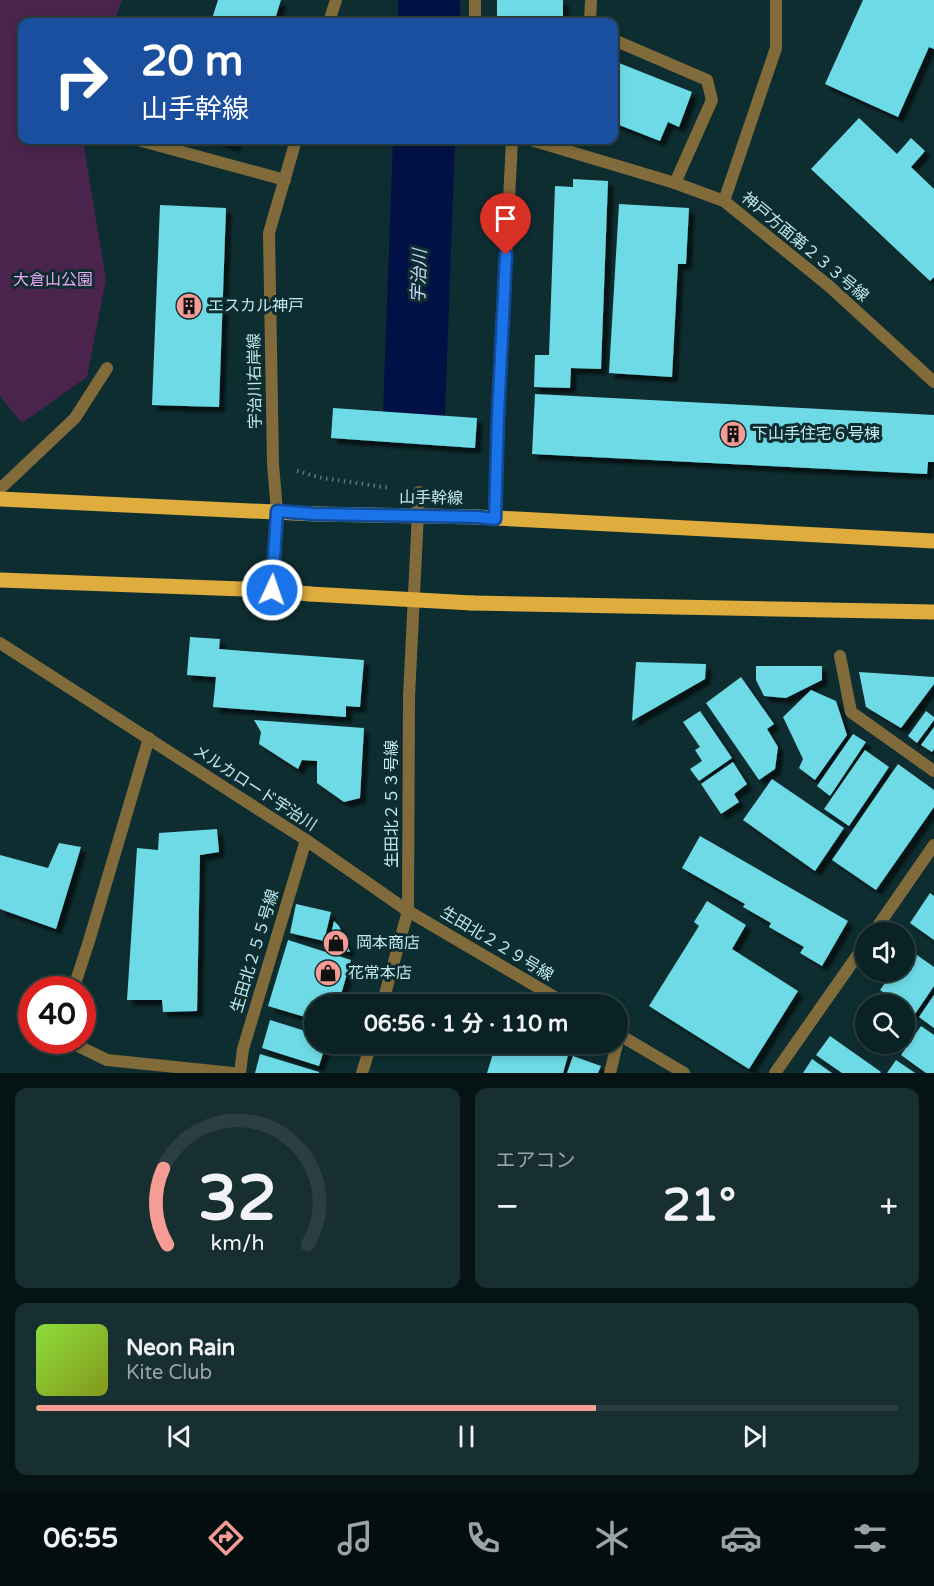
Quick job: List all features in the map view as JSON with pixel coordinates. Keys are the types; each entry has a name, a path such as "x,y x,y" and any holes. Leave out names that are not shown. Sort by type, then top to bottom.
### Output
{"main road":[{"name":"山手幹線","path":"0,499 315,514 477,517 934,541"},
{"path":"0,580 272,590 472,603 934,612"}],"street":[{"path":"330,18 336,0"},
{"path":"475,0 475,18"},
{"path":"590,18 591,0"},
{"path":"724,201 776,48 776,0"},
{"path":"618,42 707,80 712,100 675,183"},
{"path":"153,144 285,180"},
{"name":"宇治川右岸線","path":"272,590 277,511 273,453 269,233 295,144"},
{"path":"495,519 512,144"},
{"name":"神戸方面第２３３号線","path":"544,144 675,183 724,201 829,286 934,382"},
{"path":"0,489 75,417 107,368"},
{"name":"生田北２５３号線","path":"408,910 409,697 419,492"},
{"name":"メルカロード宇治川","path":"0,643 306,840 408,910"},
{"path":"840,656 851,712 934,771"},
{"path":"78,976 149,738"},
{"name":"生田北２５５号線","path":"240,1073 243,1049 306,840"},
{"path":"881,922 934,845"},
{"path":"385,994 408,910"},
{"name":"生田北２２９号線","path":"408,910 549,994"},
{"path":"775,1073 855,959"},
{"path":"628,1043 684,1073"},
{"path":"96,1054 107,1059 233,1073"},
{"path":"362,1073 367,1054"},
{"path":"610,1073 614,1054"}],"green space":[{"name":"大倉山公園","path":"0,0 122,0 115,18 18,18 18,144 84,144 106,279 87,377 22,423 0,396"}],"building":[{"path":"218,0 281,0 275,18 212,18"},
{"path":"497,0 563,0 563,18 497,18"},
{"path":"863,0 934,0 934,49 929,47 898,117 825,84"},
{"path":"618,63 692,92 679,127 668,122 660,141 618,125"},
{"path":"859,118 897,154 911,138 925,151 911,167 934,189 934,277 930,281 811,169"},
{"path":"573,179 608,181 601,369 571,368 570,388 534,387 535,355 549,355 555,186 573,187"},
{"path":"619,204 689,208 686,264 678,264 672,377 609,373"},
{"name":"エスカル神戸","path":"160,205 226,208 219,407 152,405"},
{"name":"下山手住宅６号棟","path":"535,394 934,415 934,462 928,462 927,474 532,454"},
{"path":"333,408 477,418 475,448 331,438"},
{"path":"190,637 220,639 219,649 364,660 360,707 346,706 346,717 213,707 216,677 187,675"},
{"path":"636,662 706,664 705,679 632,721"},
{"path":"756,666 822,666 822,680 786,698 764,696 756,680"},
{"path":"859,672 934,677 934,684 901,728 866,707"},
{"path":"741,677 774,724 767,729 778,747 775,769 759,780 706,703"},
{"path":"811,690 836,701 847,735 815,780 799,768 803,759 783,717"},
{"path":"700,711 732,758 699,781 690,769 702,761 695,750 700,747 683,722"},
{"path":"926,711 934,717 934,720 917,743 908,736"},
{"path":"254,720 364,728 360,798 344,802 317,783 317,761 302,760 298,769 259,744 261,732"},
{"path":"934,727 934,749 932,752 921,745"},
{"path":"853,734 866,742 830,796 817,786"},
{"path":"865,750 889,767 849,826 824,809"},
{"path":"733,762 747,784 734,794 739,802 721,814 701,784"},
{"path":"898,764 934,790 934,807 876,890 832,860"},
{"path":"772,779 844,828 815,871 743,820"},
{"path":"217,829 219,852 200,855 197,1011 163,1012 162,1000 127,1000 137,848 158,850 159,833"},
{"path":"700,836 848,921 822,966 800,953 804,947 769,927 771,923 743,907 745,904 682,868"},
{"path":"59,843 81,847 56,929 0,909 0,855 48,868"},
{"path":"930,893 934,896 934,940 915,927 915,922 911,922"},
{"path":"707,901 746,925 732,949 798,991 749,1069 649,1006 699,926 694,922"},
{"path":"296,904 331,912 324,941 290,933"},
{"path":"334,921 339,926 350,952 328,947"},
{"path":"288,940 351,960 341,994 304,994 304,1017 268,1006"},
{"path":"915,954 934,967 934,986 915,1014 915,994 886,994 880,990 886,982 915,982"},
{"path":"934,995 934,1028 919,1017"},
{"path":"270,1020 304,1031 304,1054 323,1054 319,1066 262,1048"},
{"path":"921,1026 934,1035 934,1073 926,1073 901,1055 915,1054 915,1035"},
{"path":"830,1036 881,1072 842,1073 816,1055"},
{"path":"260,1054 319,1072 319,1073 255,1073"},
{"path":"493,1054 568,1054 563,1073 487,1073"},
{"path":"573,1056 601,1066 598,1073 567,1073"},
{"path":"812,1059 832,1073 803,1073"},
{"path":"896,1060 915,1073 887,1073"}],"waterway":[{"name":"宇治川","path":"429,0 429,18"},
{"name":"宇治川","path":"414,413 424,144"}],"place":[{"name":"エスカル神戸","path":"189,306"},
{"name":"下山手住宅６号棟","path":"733,434"},
{"name":"岡本商店","path":"336,943"},
{"name":"花常本店","path":"328,973"}],"route":[{"path":"272,590 277,511 495,519 506,255"}]}
